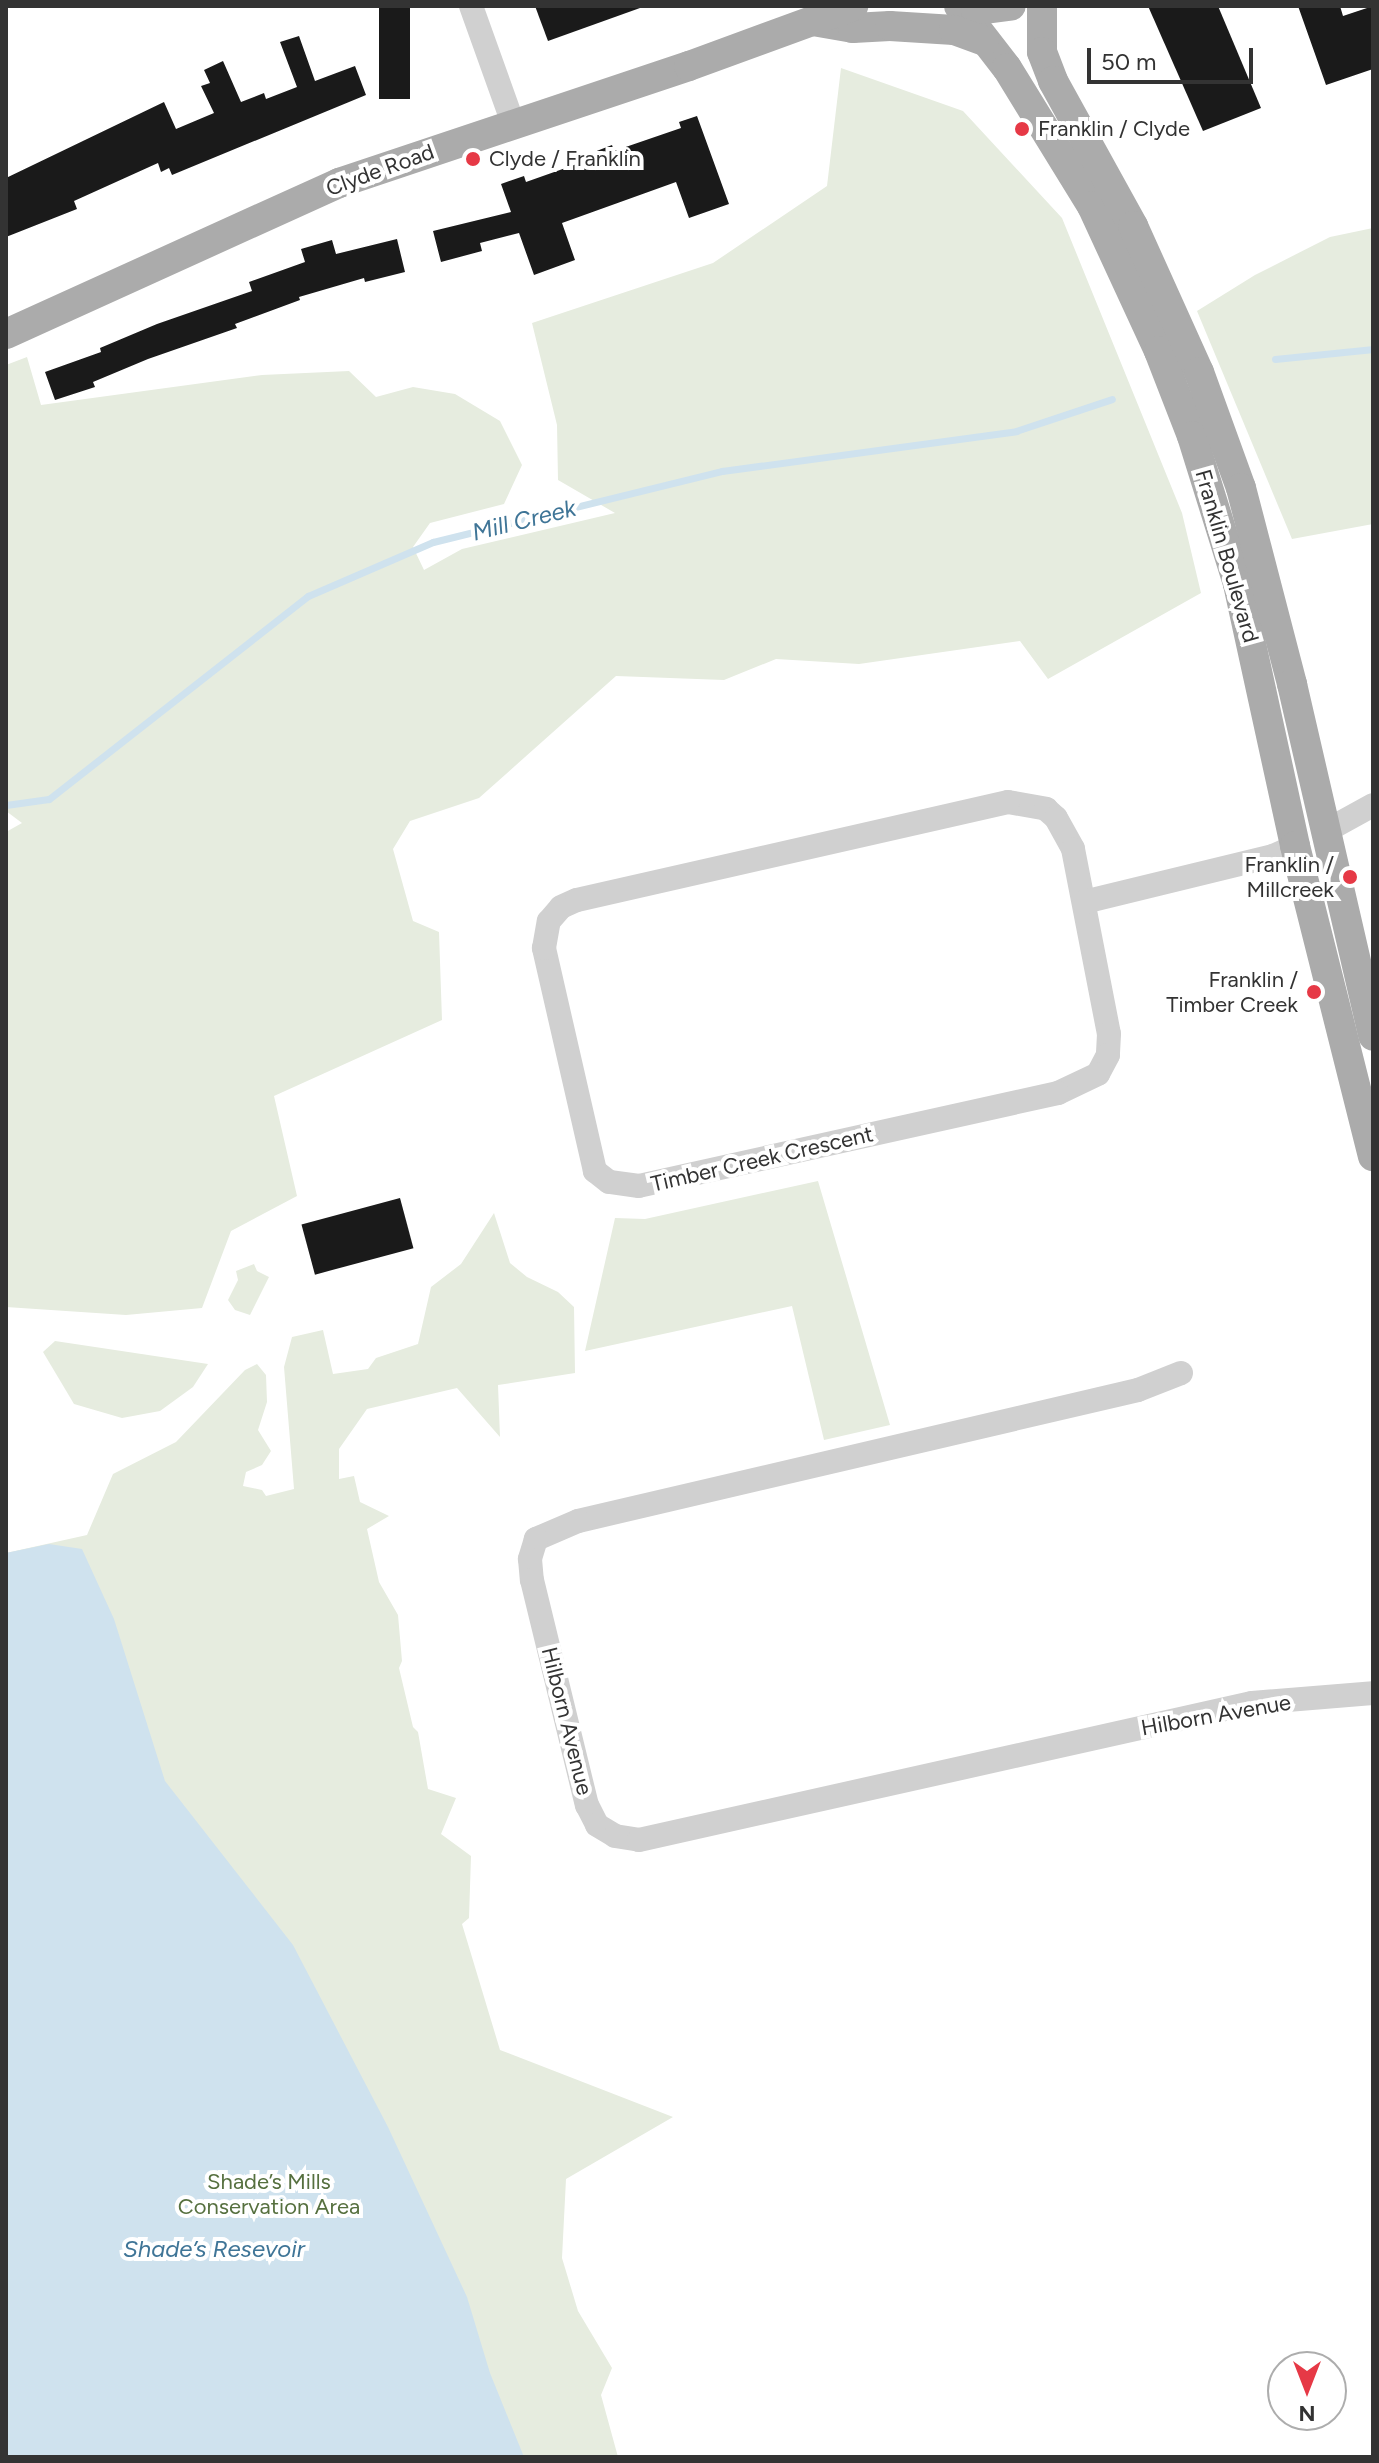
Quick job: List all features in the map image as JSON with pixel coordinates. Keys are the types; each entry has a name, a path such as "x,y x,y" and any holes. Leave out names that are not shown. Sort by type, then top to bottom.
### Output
{"main road":[{"name":"Clyde Road","path":"6,334 339,183 689,66 817,13 853,6"},
{"path":"960,6 976,10 1011,6"},
{"name":"Franklin Boulevard","path":"960,6 1040,118 1092,206 1159,351 1192,436 1238,584 1295,846 1373,1156"},
{"name":"Franklin Boulevard","path":"1042,6 1042,52 1053,81 1103,166 1133,226 1199,372 1224,436 1265,570 1373,1036"},
{"path":"817,13 853,28 890,26 954,30 984,41"}],"street":[{"path":"471,6 513,123"},
{"name":"Timber Creek Crescent","path":"1008,802 1046,809 1056,818 1073,849 1084,902 1109,1034 1108,1055 1098,1074 1079,1086 639,1186 623,1187 609,1182 595,1171 544,948 549,921 561,907 577,900 1008,802"},
{"path":"1324,832 1373,805"},
{"path":"1084,902 1273,856 1295,846"},
{"name":"Hilborn Avenue","path":"1181,1373 1138,1390 578,1521 536,1539 530,1559 532,1580 587,1805 597,1825 615,1836 639,1840 1252,1703 1373,1693"}],"green space":[{"path":"841,68 963,111 1062,218 1182,513 1201,593 1048,679 1020,641 859,664 776,659 724,680 616,676 479,798 410,821 393,849 413,921 439,932 442,1020 274,1096 297,1196 231,1231 202,1308 126,1315 6,1307 6,832 22,823 6,811 6,365 27,357 41,405 262,375 349,371 376,397 413,387 455,394 500,421 522,465 504,504 430,523 413,547 424,570 462,549 615,513 558,480 557,425 532,323 713,263 827,186"},
{"path":"1373,228 1373,524 1292,539 1197,311 1255,275 1330,237"},
{"path":"818,1181 890,1425 824,1440 792,1306 585,1351 615,1218 645,1219"},
{"name":"Shade’s Mills Conservation Area","path":"494,1213 510,1263 527,1277 558,1292 574,1307 575,1373 498,1385 500,1437 457,1388 367,1409 339,1449 339,1479 354,1476 360,1502 389,1516 367,1529 379,1582 398,1615 402,1661 399,1668 413,1727 418,1732 428,1789 456,1798 441,1834 471,1856 469,1918 462,1924 500,2050 673,2117 566,2179 562,2258 578,2311 612,2368 601,2395 618,2457 6,2457 6,1553 87,1535 113,1474 176,1442 245,1370 257,1364 266,1375 267,1402 258,1430 271,1451 262,1465 246,1472 243,1486 262,1490 266,1496 294,1489 284,1367 292,1337 323,1330 333,1374 368,1369 376,1358 418,1344 431,1287 461,1264"},
{"path":"254,1264 257,1271 269,1277 250,1315 235,1310 228,1300 238,1280 236,1271"},
{"path":"55,1341 208,1364 193,1387 160,1411 122,1418 74,1404 43,1352"}],"water":[{"name":"Shade’s Resevoir","path":"49,1544 82,1549 114,1619 165,1781 293,1945 388,2127 467,2297 490,2373 524,2457 6,2457 6,1553"}],"building":[{"path":"379,6 410,6 410,99 379,99"},
{"path":"535,6 639,6 640,8 548,41"},
{"path":"1148,6 1218,6 1261,108 1203,131"},
{"path":"1298,6 1340,6 1343,16 1373,6 1373,69 1326,85"},
{"path":"299,36 315,81 355,66 366,95 172,175 169,168 161,172 158,163 74,201 77,209 6,237 6,178 164,102 176,129 214,113 201,86 210,83 204,70 223,61 241,102 264,93 266,99 297,87 280,42"},
{"path":"697,116 729,204 689,218 676,182 562,223 575,260 534,275 519,233 480,243 482,251 441,262 433,231 511,212 501,184 524,176 526,182 591,159 589,154 612,145 614,151 681,128 679,122"},
{"path":"397,239 405,272 365,282 364,278 299,297 300,300 235,324 237,328 148,359 93,382 95,387 55,400 45,372 101,352 100,348 157,324 252,291 249,282 305,262 301,249 332,240 336,254"},
{"path":"400,1198 413,1248 315,1275 301,1224"}],"waterway":[{"name":"Mill Creek","path":"1275,359 1373,349"},
{"name":"Mill Creek","path":"6,805 49,799 308,596 433,542 722,471 1016,431 1112,399"}],"place":[{"name":"Franklin / Clyde","path":"1022,129"},
{"name":"Clyde / Franklin","path":"473,159"},
{"name":"Franklin / Millcreek","path":"1350,877"},
{"name":"Franklin / Timber Creek","path":"1314,992"}]}
